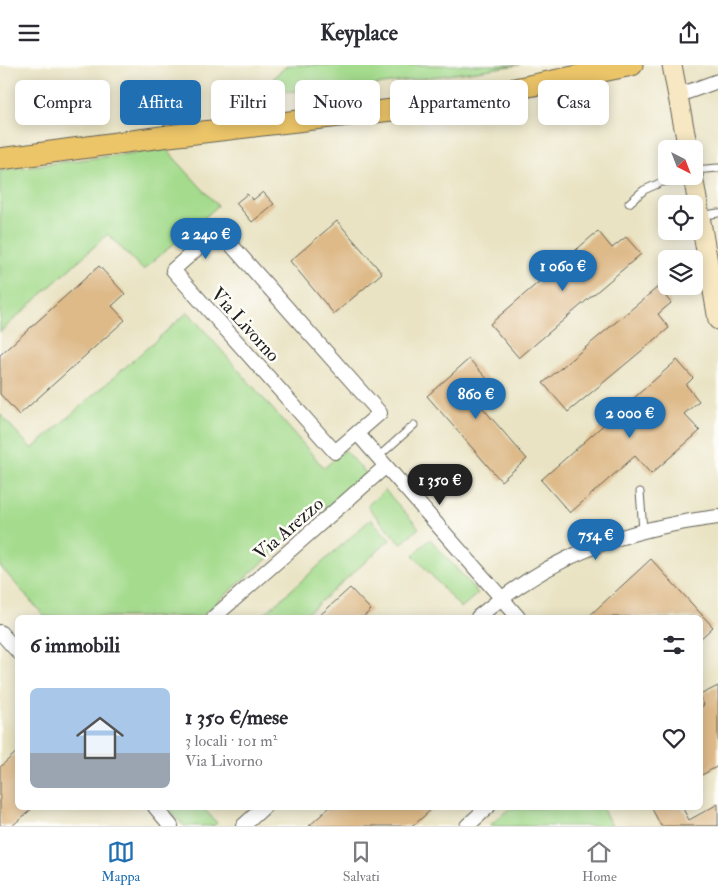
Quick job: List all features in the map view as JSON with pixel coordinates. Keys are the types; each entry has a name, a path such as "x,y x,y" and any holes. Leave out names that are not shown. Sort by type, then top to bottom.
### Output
{"main road":[{"path":"0,159 179,135 435,105 632,65"},
{"path":"675,79 686,140"},
{"path":"697,185 709,215 718,320"}],"street":[{"path":"675,79 718,81"},
{"name":"Via Livorno","path":"218,230 380,413 357,433 335,452 173,270 218,230"},
{"path":"357,433 516,615"},
{"name":"Via Arezzo","path":"216,615 382,461"},
{"path":"481,615 541,572 599,545 643,530 718,517"},
{"path":"0,632 15,649"},
{"path":"158,810 171,826"},
{"path":"243,826 261,810"},
{"path":"467,826 485,810"}],"lane":[{"path":"703,172 718,168"},
{"path":"629,203 644,190 658,184"},
{"path":"382,461 414,425"},
{"path":"640,492 643,530"}],"green space":[{"path":"288,65 519,65 412,80 390,80 390,83 380,84 380,80 295,80 295,91 285,92 285,80 274,80 275,76"},
{"path":"166,149 218,206 143,270 108,234 0,332 0,170"},
{"path":"188,312 324,468 345,450 366,473 202,615 43,615 0,566 0,414 32,449"},
{"path":"385,490 419,528 401,544 367,506"},
{"path":"371,519 390,540 305,615 263,615"},
{"path":"430,539 478,593 461,608 413,555"},
{"path":"170,810 205,810 217,823 214,826 184,826"},
{"path":"508,810 603,810 612,826 489,826"}],"building":[{"path":"263,192 274,204 252,222 236,203 247,194 253,200"},
{"path":"337,221 382,273 334,314 290,261"},
{"path":"598,231 612,248 626,237 641,254 519,358 490,324"},
{"path":"99,266 125,294 112,306 125,320 19,415 0,394 0,355"},
{"path":"658,287 658,295 664,295 671,303 658,314 669,328 568,412 543,383"},
{"path":"469,359 491,383 474,398 527,459 501,481 427,396"},
{"path":"677,360 693,378 686,385 699,401 684,414 700,431 651,474 635,456 570,513 541,480"},
{"path":"651,559 702,615 590,615"},
{"path":"350,588 371,610 365,615 320,615"},
{"path":"703,616 713,627 703,636"},
{"path":"718,686 718,766 703,774 704,705 703,694"},
{"path":"15,754 15,810 31,810 12,826 0,826 0,767"},
{"path":"718,804 718,826 661,826 653,810 684,810 689,820"},
{"path":"327,810 431,810 413,826 309,826"}]}
